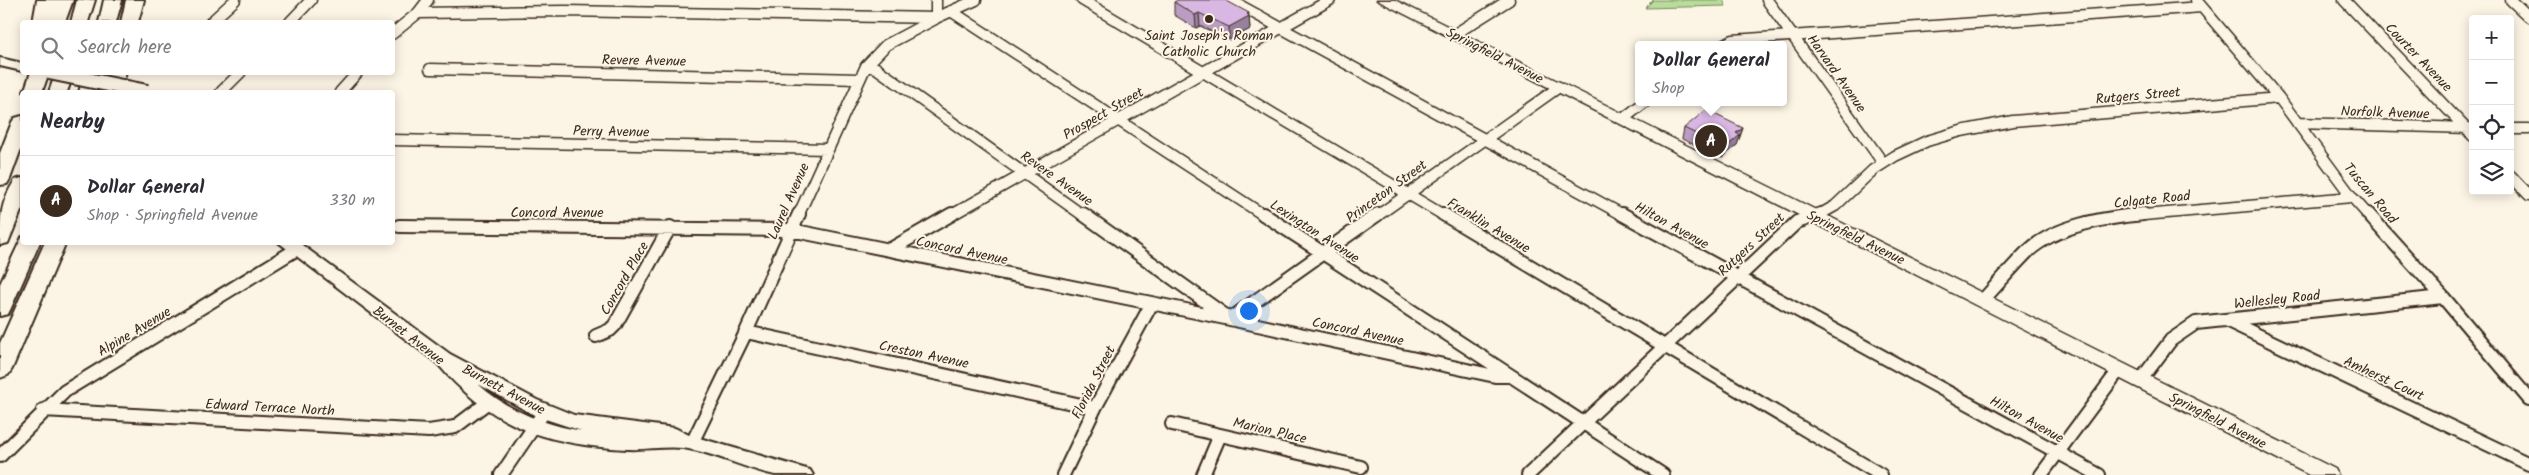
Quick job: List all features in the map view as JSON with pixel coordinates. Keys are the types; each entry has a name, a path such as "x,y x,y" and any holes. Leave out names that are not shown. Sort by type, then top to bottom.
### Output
{"highway":[{"path":"41,20 46,0"},
{"path":"58,20 64,0"},
{"path":"81,20 86,0"},
{"path":"108,20 113,0"},
{"path":"130,20 135,0"},
{"path":"29,90 31,75"},
{"path":"34,90 39,75"},
{"path":"59,90 64,75"},
{"path":"89,90 93,75"},
{"path":"112,90 116,75"},
{"path":"0,179 20,127"},
{"path":"0,238 20,190"},
{"path":"0,308 29,245"},
{"path":"0,369 55,245"}],"main road":[{"name":"Springfield Avenue","path":"1384,0 1455,34 2328,475"}],"street":[{"path":"213,20 235,0"},
{"path":"292,20 311,0"},
{"path":"395,31 418,12 428,0"},
{"path":"418,12 565,11 936,18 936,0"},
{"name":"Laurel Avenue","path":"688,442 746,332 866,66 886,45 936,18 976,0"},
{"name":"Franklin Avenue","path":"1082,0 1881,475"},
{"name":"Hilton Avenue","path":"1230,0 2099,475"},
{"name":"Prospect Street","path":"891,250 1330,0"},
{"path":"1455,34 1509,0"},
{"name":"Harvard Avenue","path":"1767,0 1882,164"},
{"name":"Courter Avenue","path":"2344,0 2469,129"},
{"path":"2511,0 2529,17"},
{"path":"1731,41 2199,4"},
{"name":"Tuscan Road","path":"2199,4 2279,98 2352,197 2443,297 2529,399"},
{"name":"Lexington Avenue","path":"951,12 1663,475"},
{"path":"3,63 20,67"},
{"name":"Revere Avenue","path":"866,66 876,68 1230,319"},
{"name":"Revere Avenue","path":"430,69 859,79"},
{"path":"64,75 137,90"},
{"path":"223,90 238,75"},
{"path":"342,90 355,75"},
{"name":"Princeton Street","path":"1230,319 1559,87"},
{"name":"Rutgers Street","path":"1528,475 1797,222 1829,210 1863,178 1882,164 1912,148 1978,126 2013,121 2279,98"},
{"path":"1623,119 1640,106"},
{"name":"Norfolk Avenue","path":"2296,123 2469,130"},
{"path":"2514,129 2529,129"},
{"name":"Perry Avenue","path":"395,140 828,149"},
{"path":"2514,180 2529,195"},
{"name":"Colgate Road","path":"1983,300 2028,251 2043,240 2076,226 2136,215 2352,197"},
{"name":"Concord Avenue","path":"399,226 670,227 791,230 1151,305 1230,319 1495,376 1510,376"},
{"name":"Concord Place","path":"596,336 610,330 615,325 670,227"},
{"name":"Burnet Avenue","path":"291,246 443,358 458,379 487,403 538,419"},
{"name":"Alpine Avenue","path":"0,456 43,410 65,391 291,246"},
{"name":"Wellesley Road","path":"2140,380 2170,341 2184,328 2196,323 2443,297"},
{"name":"Florida Street","path":"1063,475 1095,408 1151,305"},
{"name":"Amherst Court","path":"2226,320 2529,464"},
{"name":"Creston Avenue","path":"746,332 1095,408"},
{"name":"Burnett Avenue","path":"443,358 472,370 538,419 579,437 611,441 688,442 803,475"},
{"path":"2041,475 2119,370"},
{"name":"Edward Terrace North","path":"43,410 429,431 455,427 487,403"},
{"path":"501,475 538,419"},
{"name":"Marion Place","path":"1172,424 1361,467"},
{"path":"1203,475 1220,435"}],"green space":[{"path":"1653,0 1723,0 1726,6 1645,8"}],"building":[{"path":"1178,0 1225,0 1249,13 1247,14 1249,16 1229,27 1199,13 1195,15 1174,2"},
{"path":"1706,110 1743,128 1736,133 1740,135 1725,148 1684,128"}],"place":[{"name":"Saint Joseph's Roman Catholic Church","path":"1209,19"},
{"name":"Dollar General","path":"1711,141"}]}
